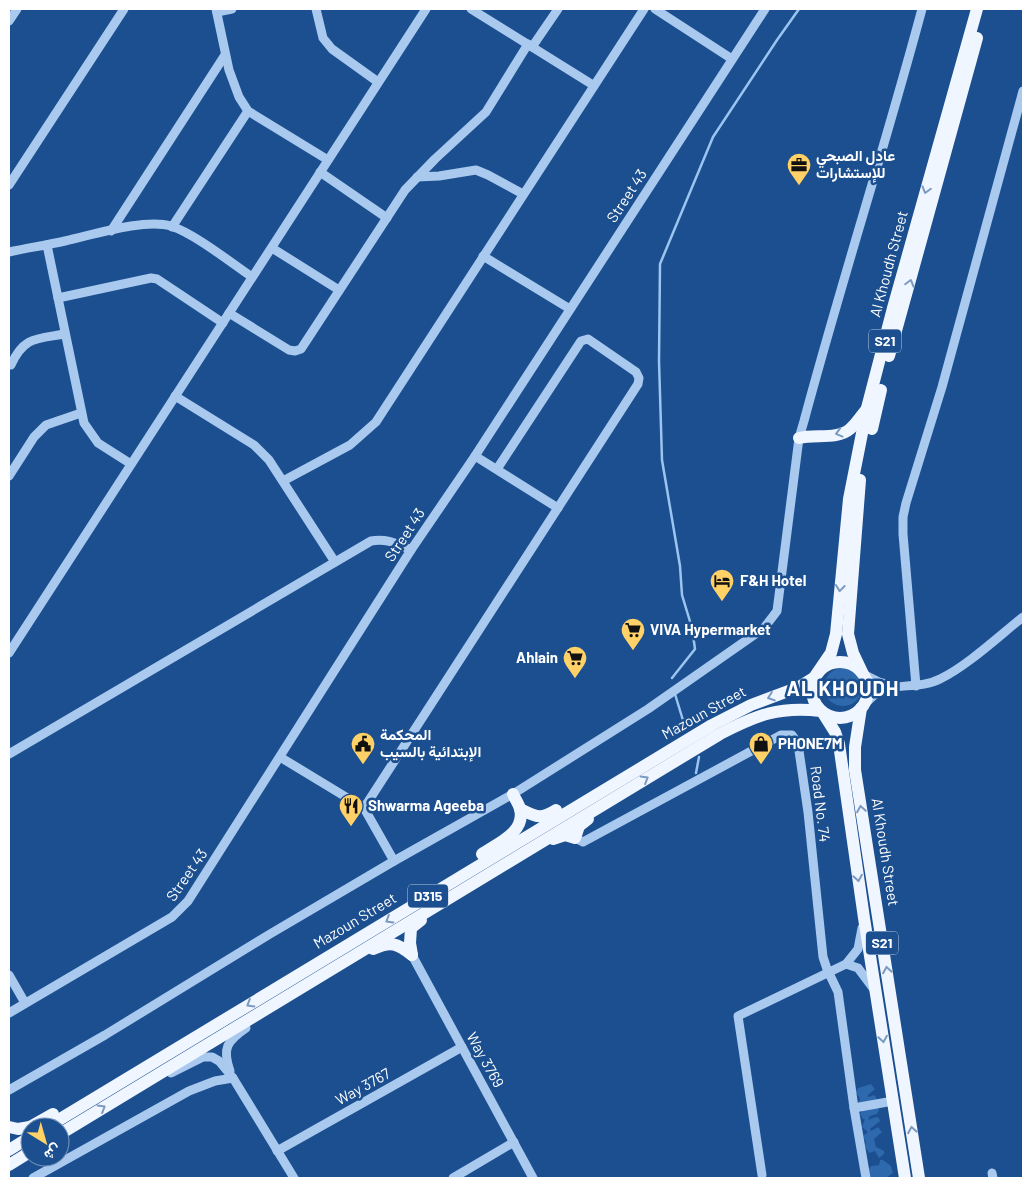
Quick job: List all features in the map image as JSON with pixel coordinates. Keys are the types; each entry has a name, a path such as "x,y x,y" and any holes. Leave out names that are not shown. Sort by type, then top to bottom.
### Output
{"main road":[{"name":"Al Khoudh Street","path":"815,676 830,653 836,634 849,499 868,408 896,299 977,9"},
{"name":"Al Khoudh Street","path":"862,673 853,653 848,634 860,480 885,370 986,9"},
{"path":"800,438 836,435 844,432 852,428 868,408"},
{"path":"815,676 822,668 838,662 855,666 862,673"},
{"name":"S21","path":"862,673 868,690 862,707"},
{"name":"S21","path":"815,676 812,695 815,704 822,712"},
{"name":"Mazoun Street","path":"70,1127 130,1084 432,894 633,772 734,713 799,686 815,676"},
{"path":"822,712 839,718 855,714 862,707"},
{"name":"Al Khoudh Street","path":"862,707 855,747 855,770 919,1178"},
{"name":"Mazoun Street","path":"66,1117 130,1084 281,999 720,734 750,719 783,710 802,709 822,712"},
{"name":"Al Khoudh Street","path":"822,712 835,732 838,744 905,1178"},
{"path":"520,809 535,816 544,816 612,777 633,772"},
{"path":"432,894 439,884 448,877 516,830 520,821 520,809 513,794"},
{"path":"412,955 410,942 411,928 486,876 558,837 565,835 575,838 579,826 605,808 615,796"},
{"path":"328,970 383,945 393,944 400,946 412,955"},
{"path":"48,1117 108,1083 130,1084"},
{"path":"9,1150 20,1143"},
{"path":"9,1165 20,1158"}],"street":[{"path":"9,22 17,9"},
{"path":"9,185 124,9"},
{"path":"232,9 216,10 228,70 239,97 248,111 328,160"},
{"path":"316,9 323,38 332,49 378,82"},
{"path":"9,653 426,9"},
{"path":"471,9 593,85"},
{"path":"229,313 288,350 295,351 302,347 405,190 417,176 486,112 530,46 558,9"},
{"path":"283,481 350,445 376,422 644,9"},
{"path":"655,9 732,59"},
{"name":"Street 43","path":"9,1013 160,925 183,908 411,550 475,456 765,9"},
{"path":"9,1090 105,1035 394,861 513,794 648,709 764,628 777,611 800,438 833,315 922,9"},
{"path":"111,231 225,55"},
{"path":"916,686 907,589 903,517 942,387 1023,91"},
{"path":"172,227 248,111"},
{"path":"417,176 439,176 476,170 523,194"},
{"path":"320,172 387,218"},
{"path":"9,252 157,223 172,227 188,235 252,277"},
{"path":"48,245 81,414 87,428 98,443 131,464"},
{"path":"272,248 339,290"},
{"path":"483,256 570,309"},
{"path":"58,298 151,278 223,322"},
{"path":"11,365 17,352 28,342 65,334"},
{"path":"364,808 639,380 635,371 588,339 581,341 497,470"},
{"path":"175,396 254,445 269,460 335,562"},
{"path":"9,476 34,437 46,424 81,414"},
{"path":"475,456 558,508"},
{"path":"9,754 371,541 388,540 411,550"},
{"path":"862,707 879,692 886,689 933,683 949,675 1023,617"},
{"path":"862,673 879,682 902,687"},
{"name":"Road No. 74","path":"575,838 582,842 781,735 792,735 798,744 808,812 823,957 838,992 866,1178"},
{"path":"280,757 364,808 394,861"},
{"path":"762,1175 738,1016 846,964 855,954 860,943 864,918"},
{"name":"Way 3769","path":"412,955 533,1178"},
{"path":"846,964 858,968 876,991"},
{"path":"9,975 25,1003"},
{"path":"233,1078 226,1057 228,1044 234,1036 266,1013 281,999"},
{"name":"Way 3767","path":"277,1151 462,1047"},
{"path":"130,1084 154,1082 199,1058 208,1056 219,1061 233,1078 294,1178"},
{"path":"33,1178 189,1091 215,1081 233,1078"},
{"path":"854,1108 893,1101"},
{"path":"453,1178 514,1142"}],"shaded area":[{"path":"843,668 856,674 862,687 856,700 843,706 830,700 824,687 830,674"},
{"path":"871,1084 875,1089 867,1096 874,1095 876,1097 879,1110 877,1114 870,1116 868,1120 876,1117 880,1121 870,1129 871,1131 878,1127 882,1132 874,1139 876,1147 884,1151 884,1154 879,1158 875,1151 869,1153 865,1146 866,1142 863,1136 868,1132 862,1127 865,1119 860,1114 863,1109 858,1103 860,1099 856,1092 858,1088"},
{"path":"880,1160 891,1166 893,1173 886,1178 869,1178 868,1171 871,1166 879,1165"}],"waterway":[{"path":"672,678 695,649 692,628 682,595 680,566 662,460 659,361 660,264 713,137 799,9"},
{"path":"675,694 685,727"},
{"path":"696,773 699,757"}],"place":[{"name":"عادل الصبحي للإستشارات","path":"799,186"},
{"name":"F&H Hotel","path":"722,602"},
{"name":"VIVA Hypermarket","path":"633,651"},
{"name":"Ahlain","path":"575,679"},
{"name":"المحكمة الإبتدائية بالسيب","path":"363,765"},
{"name":"PHONE7M","path":"761,765"},
{"name":"Shwarma Ageeba","path":"351,827"}],"district":[{"name":"AL KHOUDH","path":"843,689"}]}
